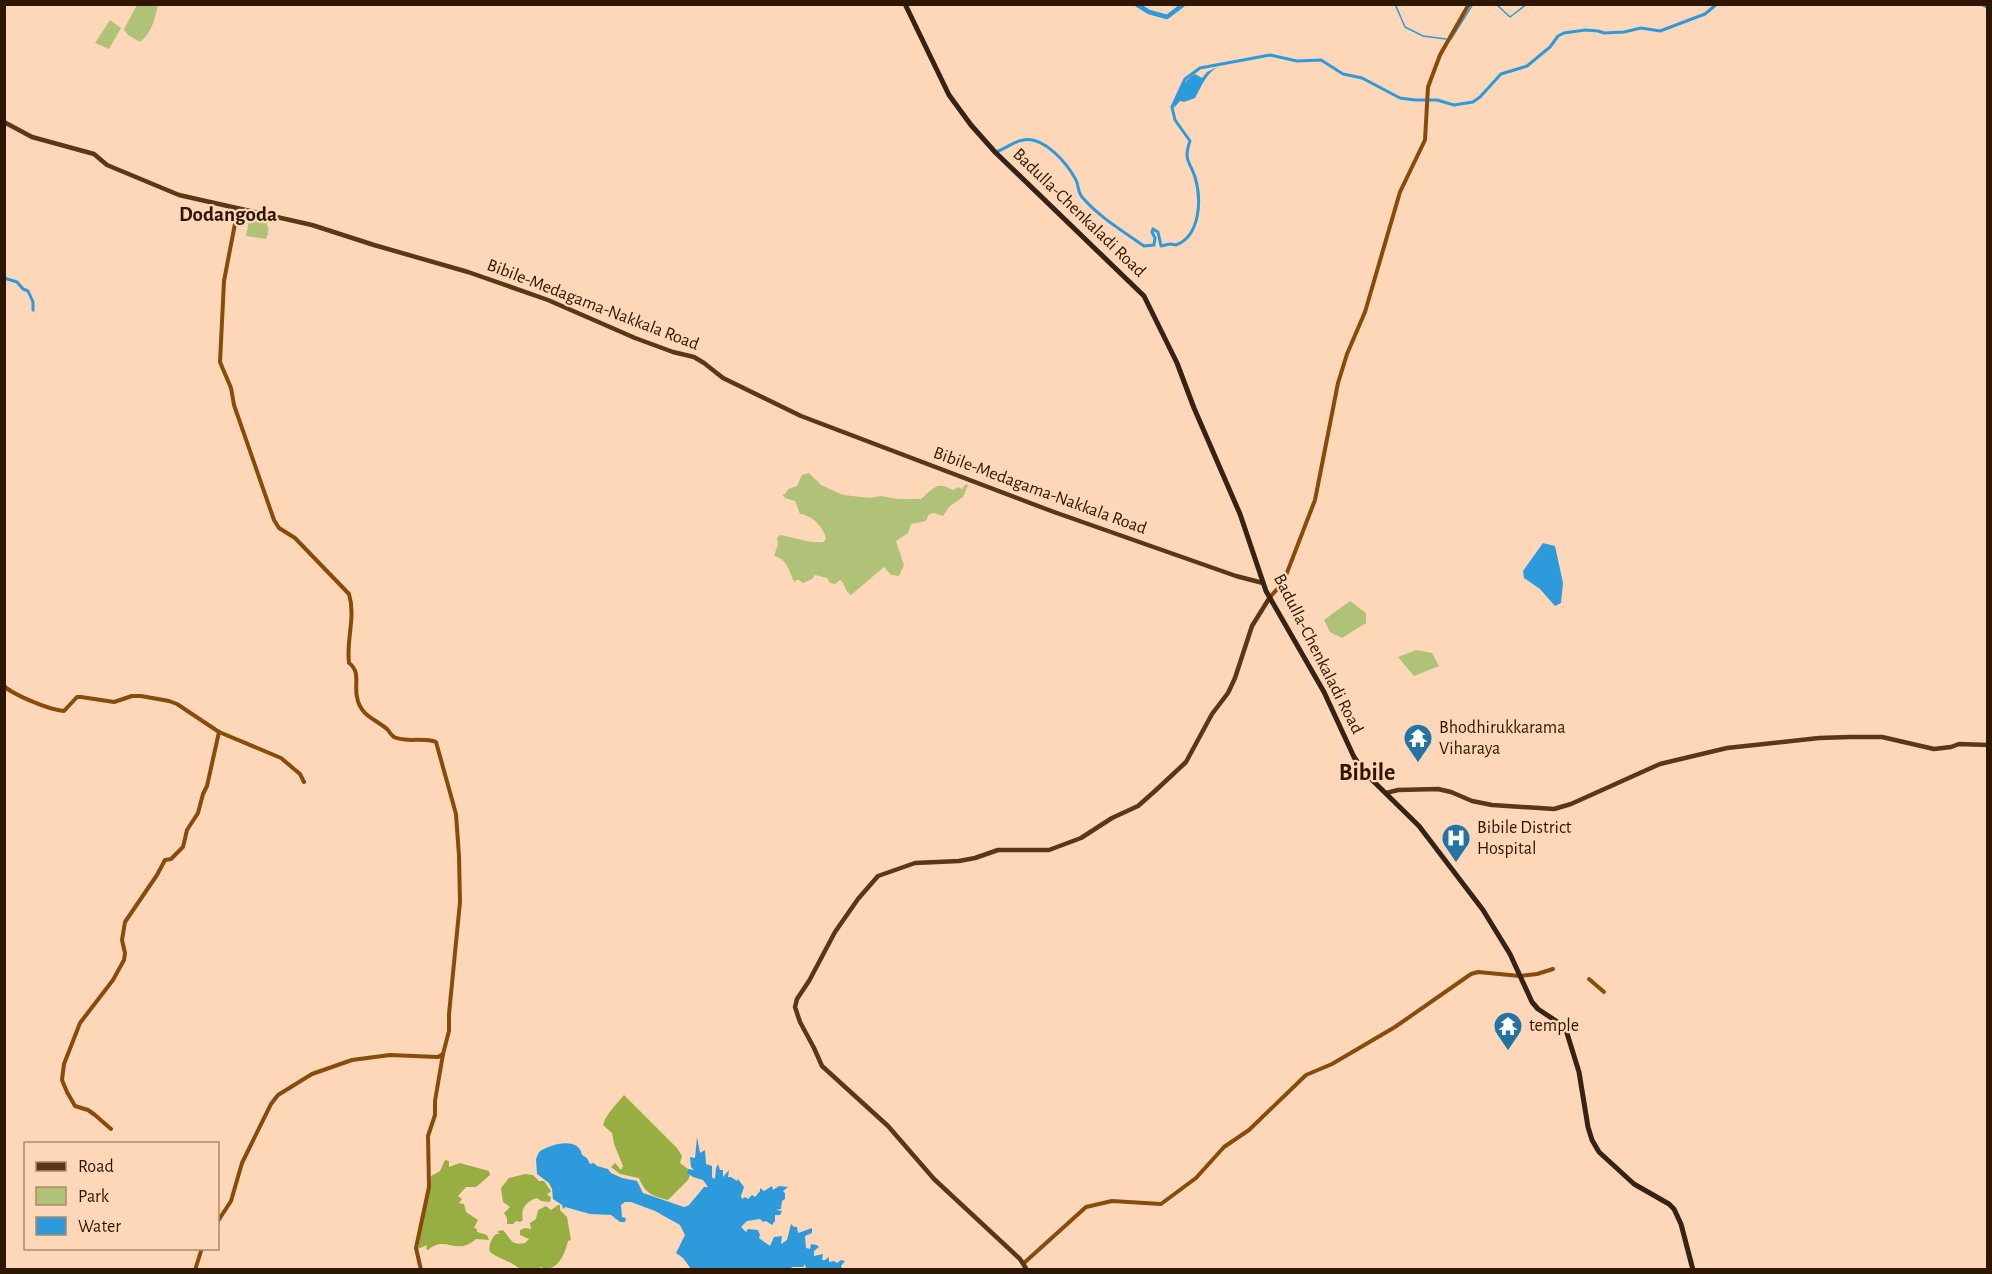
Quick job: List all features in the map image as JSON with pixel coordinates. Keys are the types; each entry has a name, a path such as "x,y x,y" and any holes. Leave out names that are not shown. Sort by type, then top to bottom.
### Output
{"highway":[{"name":"Badulla-Chenkaladi Road","path":"904,4 949,95 971,126 1011,168 1144,296 1177,363 1240,514 1263,583 1324,692 1354,757 1365,773 1419,826 1483,910 1503,941 1532,1002 1538,1009 1562,1025 1569,1035 1579,1072 1588,1127 1595,1146 1634,1184 1674,1209 1681,1224 1693,1269"}],"main road":[{"path":"1027,1269 1013,1252 934,1179 881,1119 822,1066 800,1022 795,1007 797,999 835,932 858,899 878,876 915,863 959,861 998,850 1049,850 1081,838 1112,818 1138,806 1186,762 1200,740 1212,714 1228,693 1252,626 1270,597 1283,583 1315,500 1338,383 1347,354 1365,312 1400,192 1425,140 1428,87 1440,55 1470,4"},
{"name":"Bibile-Medagama-Nakkala Road","path":"4,122 32,137 94,154 107,165 179,195 312,225 468,272 548,300 635,338 694,357 723,378 801,416 1108,531 1236,576 1263,583"},
{"path":"238,208 224,281 220,362 231,388 234,405 274,520 279,528 295,538 349,594 351,625 348,656 349,663 355,667 357,699 360,707 367,717 387,729 395,737 436,742 456,814 460,902 449,1031 443,1053 435,1115 428,1137 428,1196 416,1242 417,1255 422,1269"},
{"path":"4,686 14,694 56,711 64,711 77,697 114,702 132,696 159,698 177,704 219,732 281,758 300,774 304,782"},
{"path":"111,1129 95,1114 75,1106 62,1080 64,1064 80,1023 113,980 124,960 122,940 125,922 158,875 165,860 171,859 183,847 187,830 198,813 207,786 219,732"},
{"path":"1386,793 1398,790 1438,789 1472,801 1492,805 1554,809 1571,804 1660,764 1727,748 1850,737 1882,737 1934,749 1959,744 1988,745"},
{"path":"1024,1263 1086,1208 1112,1201 1161,1204 1196,1178 1224,1148 1249,1130 1306,1074 1332,1064 1395,1027 1471,974 1478,972 1538,974 1553,969"},
{"path":"1588,979 1604,992"},
{"path":"219,1220 230,1203 243,1163 271,1104 278,1095 315,1072 352,1059 390,1055 438,1057 443,1053"},
{"path":"195,1269 201,1250"}],"green space":[{"path":"137,5 158,5 150,30 140,42 128,35 124,29"},
{"path":"110,20 121,28 109,49 95,43"},
{"path":"250,215 263,216 268,230 266,239 246,236"},
{"path":"809,473 821,485 843,495 870,498 881,496 921,499 935,487 943,486 953,490 958,487 962,489 966,484 968,485 963,497 950,506 943,516 929,514 926,521 911,524 908,533 896,541 904,565 899,576 891,575 884,567 851,595 840,580 835,584 830,583 827,578 815,575 803,583 796,580 795,583 783,560 774,556 778,544 777,538 780,535 813,542 824,542 826,538 816,522 800,514 795,501 782,495 788,489 797,486 802,475"},
{"path":"1350,601 1366,613 1366,623 1342,638 1330,632 1324,620"},
{"path":"1416,650 1432,653 1439,666 1414,676 1398,657"},
{"path":"624,1095 677,1148 682,1156 680,1163 688,1169 687,1173 690,1175 688,1180 668,1200 650,1193 639,1178 620,1174 611,1167 615,1163 621,1170 623,1166 612,1133 603,1125 609,1113"},
{"path":"445,1160 449,1161 449,1167 460,1163 489,1171 490,1175 476,1187 466,1187 458,1196 462,1199 459,1203 464,1204 466,1212 478,1220 474,1228 477,1232 487,1235 489,1240 476,1239 463,1246 440,1244 428,1250 427,1245 418,1249 431,1176 440,1171"},
{"path":"525,1174 533,1175 539,1181 544,1181 551,1191 547,1195 551,1197 550,1202 533,1199 523,1209 523,1220 507,1224 504,1213 510,1207 503,1202 501,1188 509,1178"},
{"path":"558,1205 567,1217 571,1240 568,1241 560,1261 552,1268 520,1269 490,1252 490,1243 496,1234 500,1234 498,1231 503,1230 511,1241 525,1243 529,1239 520,1235 520,1230 531,1229 530,1223 536,1219 538,1210 546,1206 551,1210"}],"water":[{"path":"1219,66 1208,76 1195,98 1180,101 1174,108 1178,94 1187,80 1195,74 1202,78 1207,72"},
{"path":"1543,543 1555,546 1563,583 1561,603 1555,606 1540,589 1524,578 1523,571"},
{"path":"697,1137 700,1153 705,1150 706,1164 712,1166 712,1177 715,1178 718,1164 720,1170 723,1170 723,1177 729,1170 728,1177 737,1181 738,1179 744,1187 742,1199 745,1197 748,1199 752,1195 755,1197 760,1188 764,1191 772,1186 773,1190 779,1186 788,1187 783,1191 785,1199 782,1201 781,1209 776,1210 782,1211 780,1215 775,1215 772,1225 760,1219 747,1221 741,1227 746,1232 748,1229 758,1230 759,1238 770,1246 774,1237 782,1236 781,1244 787,1240 791,1224 797,1227 798,1233 812,1228 812,1233 805,1236 806,1248 810,1249 811,1244 817,1245 819,1247 814,1251 814,1256 823,1254 822,1260 829,1257 829,1262 845,1261 841,1266 842,1269 806,1269 805,1264 803,1267 790,1269 691,1269 676,1253 685,1235 680,1225 655,1211 631,1202 621,1205 622,1217 626,1218 625,1222 620,1222 611,1215 590,1214 565,1207 563,1209 562,1205 553,1199 549,1183 537,1174 536,1159 539,1152 557,1144 576,1145 590,1164 594,1163 622,1178 637,1181 643,1193 684,1207 689,1205 704,1187 708,1187 703,1180 687,1173 688,1169 694,1170 691,1167 690,1157 695,1158"}],"waterway":[{"path":"1136,4 1149,12 1167,17 1184,4"},
{"path":"1395,4 1405,27 1423,36 1446,39"},
{"path":"1451,39 1473,4"},
{"path":"1496,4 1510,17 1527,4"},
{"path":"998,151 1020,141 1031,140 1047,146 1067,166 1076,180 1079,193 1096,211 1144,246 1154,245 1153,229 1158,232 1161,246 1176,245 1190,234 1194,226 1198,196 1195,177 1187,157 1190,141 1175,120 1172,107 1185,79 1200,68 1270,55 1297,61 1321,60 1343,74 1362,78 1400,98 1437,100 1454,105 1473,102 1501,74 1527,66 1564,33 1585,30 1604,33 1624,32 1641,28 1660,31 1705,14 1717,4"},
{"path":"1981,4 1988,8"},
{"path":"4,278 17,282 28,291 33,302 33,310"}],"place":[{"name":"Bhodhirukkarama Viharaya","path":"1418,764"},
{"name":"Bibile District Hospital","path":"1456,864"},
{"name":"temple","path":"1508,1052"}],"district":[{"name":"Dodangoda","path":"228,214"},
{"name":"Bibile","path":"1367,773"}]}
